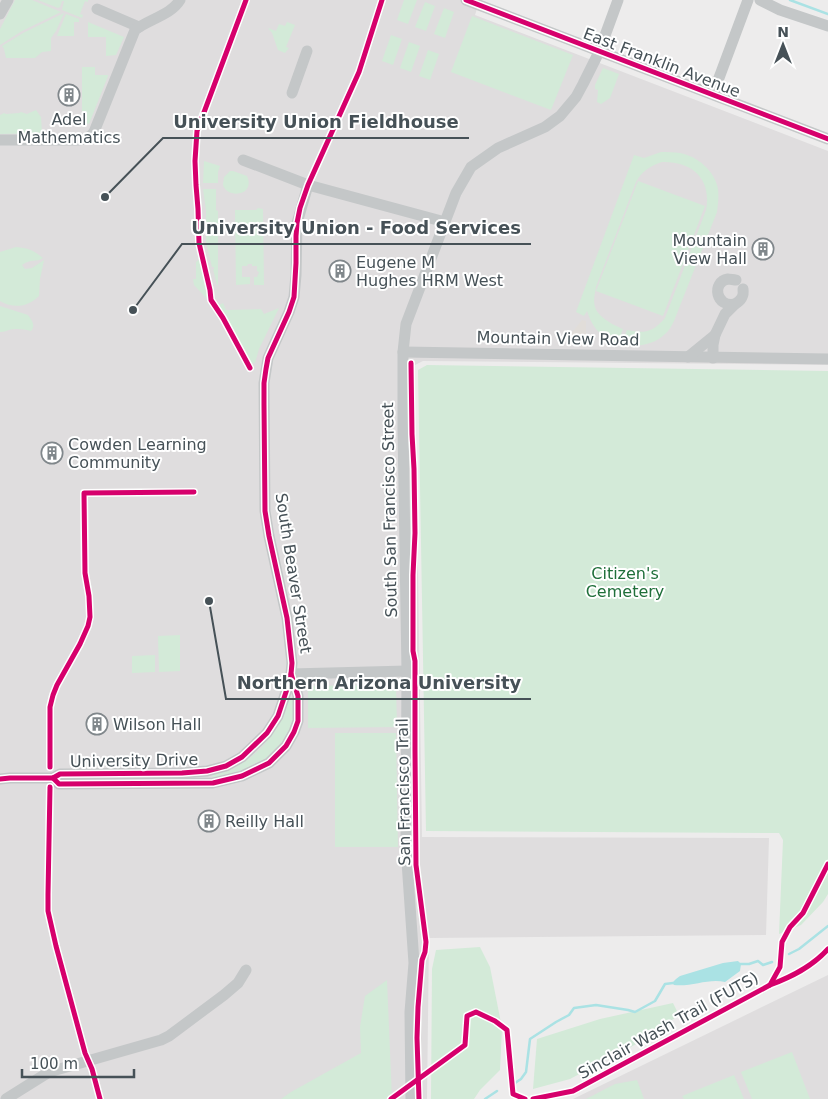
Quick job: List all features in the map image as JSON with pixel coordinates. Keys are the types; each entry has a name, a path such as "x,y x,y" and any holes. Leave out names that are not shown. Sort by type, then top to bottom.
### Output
{"street":[{"path":"0,14 8,0"},
{"path":"0,140 86,139 92,136 135,30 171,10 180,0"},
{"name":"East Franklin Avenue","path":"466,0 489,4 599,52 827,134"},
{"name":"South San Francisco Street","path":"411,1099 410,1012 414,963 406,847 406,679 408,670 403,352 406,324 456,193 472,167 498,148 545,127 560,116 576,97 599,52 618,0"},
{"path":"713,94 748,0"},
{"path":"760,0 780,10 828,26"},
{"path":"97,9 139,27"},
{"path":"292,93 307,51"},
{"path":"243,160 308,186 445,222"},
{"name":"South Beaver Street","path":"291,674 292,663 287,618 265,510 264,383 268,358 290,312 294,297 297,223 308,186"},
{"path":"713,358 715,335 725,314 744,294 740,284 728,279 720,284 718,292 725,314"},
{"path":"721,300 726,304 735,304"},
{"path":"688,357 715,335"},
{"name":"Mountain View Road","path":"403,352 828,359"},
{"path":"291,674 408,670"},
{"name":"University Drive","path":"0,779 52,778 60,774 182,773 207,771 226,766 242,756 267,733 278,716 291,674"},
{"name":"University Drive","path":"52,778 59,784 213,783 242,776 269,763 286,746 294,732 298,721 298,696 291,674"},
{"path":"6,1099 49,1072 161,1040 169,1036 238,983 246,970"}],"shaded area":[{"path":"0,0 480,0 475,15 828,151 828,365 423,361 415,365 422,837 769,838 766,935 429,938 427,1099 0,1099"},
{"path":"828,975 828,1099 573,1099"}],"green space":[{"path":"15,0 32,0 61,12 22,31 0,45 0,29"},
{"path":"38,0 88,0 88,2 85,1 80,14 83,15 82,18 62,10 64,1 62,1 58,8"},
{"path":"404,0 417,0 408,24 397,20"},
{"path":"425,2 435,6 426,31 415,27"},
{"path":"444,8 454,12 445,38 434,34"},
{"path":"64,13 51,38 51,51 42,52 35,58 6,58 2,46 23,33"},
{"path":"66,14 79,19 79,22 74,22 74,36 57,36"},
{"path":"472,16 573,55 551,110 451,72"},
{"path":"88,22 124,37 116,55 106,56 106,37 88,37"},
{"path":"287,22 295,25 286,47 289,48 285,53 278,50 272,33 268,28 276,31 279,24 285,26"},
{"path":"391,35 402,39 393,65 382,61"},
{"path":"409,42 420,46 411,72 400,68"},
{"path":"428,50 439,54 430,80 419,76"},
{"path":"82,67 95,67 95,75 108,75 89,124 82,122"},
{"path":"603,68 619,74 610,98 601,104 597,102 598,90 595,89 595,85"},
{"path":"36,110 41,117 42,133 0,134 0,115 21,112 27,114"},
{"path":"661,152 680,153 693,157 704,165 713,176 718,189 718,200 717,212 674,321 666,333 658,339 651,343 633,346 616,343 608,339 594,326 587,311 584,316 576,312 634,155 644,158","holes":["662,162 673,163 691,169 703,181 706,189 706,210 665,318 648,331 627,330 625,335 621,334 623,329 606,320 597,311 594,302 596,287 638,178 654,165"]},
{"path":"204,161 220,166 218,183 203,183"},
{"path":"230,171 247,176 248,188 235,194 226,189 223,185 224,177"},
{"path":"638,181 705,206 663,316 596,291"},
{"path":"203,189 216,189 216,210 218,211 218,285 206,242 206,210"},
{"path":"258,208 263,209 264,285 254,285 254,277 257,277 259,272 257,271 257,266 248,264 247,266 242,266 242,277 250,277 250,284 236,285 235,210 256,210"},
{"path":"16,247 30,250 43,258 25,263 22,265 25,269 32,268 44,260 39,296 30,303 21,306 5,304 0,301 0,252"},
{"path":"200,259 209,301 194,285 193,279 196,279 196,262"},
{"path":"223,303 226,310 261,309 264,314 279,308 259,349 255,363 249,363 219,305"},
{"path":"0,306 28,315 33,323 31,331 11,329 0,332"},
{"name":"Citizen's Cemetery","path":"427,365 828,371 828,894 801,925 779,934 783,840 779,833 426,831 418,370"},
{"path":"180,635 180,671 159,672 158,636"},
{"path":"155,655 155,672 132,673 132,656"},
{"path":"396,685 397,727 308,728 308,688 310,686"},
{"path":"289,697 293,697 293,720 287,736 276,750 254,767 239,773 213,778 212,774 229,770 251,757 264,745 277,726"},
{"path":"335,733 396,733 398,847 335,847"},
{"path":"480,947 490,967 502,1028 500,1070 480,1090 474,1099 431,1099 432,969 436,950"},
{"path":"387,980 392,1099 281,1099 361,1053 360,1027 365,996"},
{"path":"673,1003 679,1015 642,1041 570,1079 533,1089 537,1039 600,1019"},
{"path":"792,1052 810,1099 752,1099 741,1072"},
{"path":"734,1075 744,1099 684,1099 682,1096"},
{"path":"637,1080 644,1099 586,1099 615,1084"}],"sand":[{"path":"582,320 586,321 586,346 580,346 567,339"}],"water":[{"path":"738,961 741,964 740,971 725,982 713,981 687,985 674,985 672,983 680,976 723,963"}],"waterway":[{"path":"790,0 828,14"},
{"path":"789,954 799,949 828,926"},
{"path":"739,964 749,964 758,961 763,965 772,962"},
{"path":"515,1083 526,1072 530,1039 569,1015 574,1008 596,1005 635,1012 655,1001 665,984 673,983"},
{"path":"485,1099 497,1091"}],"cycle path":[{"path":"246,0 197,131 195,161 199,243 211,300 250,368"},
{"path":"0,779 53,778 60,774 207,771 226,766 242,757 267,733 278,716 288,686 292,663 287,618 265,511 264,383 266,369 268,358 294,297 296,236 300,208 308,185 359,72 382,0"},
{"path":"466,0 828,139"},
{"name":"San Francisco Trail","path":"411,363 415,533 413,651 415,661 416,865 426,942 422,960 418,1007 419,1099"},
{"path":"50,767 50,707 53,695 80,644 90,617 85,573 84,493 194,492"},
{"path":"53,778 59,784 213,783 242,776 269,763 286,746 294,732 298,721 298,696 291,674"},
{"path":"50,787 48,911 85,1053 92,1069 100,1099"},
{"name":"Sinclair Wash Trail (FUTS)","path":"533,1099 573,1091 770,985 780,967 782,942 790,927 803,913 828,864"},
{"name":"Sinclair Wash Trail (FUTS)","path":"770,985 801,971 828,949"},
{"path":"391,1099 465,1045 467,1016 476,1012 495,1021 507,1030 513,1094 525,1099"}],"place":[{"name":"Adel Mathematics","path":"69,95"},
{"name":"University Union Fieldhouse","path":"105,197"},
{"name":"Mountain View Hall","path":"763,249"},
{"name":"Eugene M Hughes HRM West","path":"340,271"},
{"name":"University Union - Food Services","path":"133,310"},
{"name":"Cowden Learning Community","path":"52,453"},
{"name":"Northern Arizona University","path":"209,601"},
{"name":"Wilson Hall","path":"97,724"},
{"name":"Reilly Hall","path":"209,821"}]}
